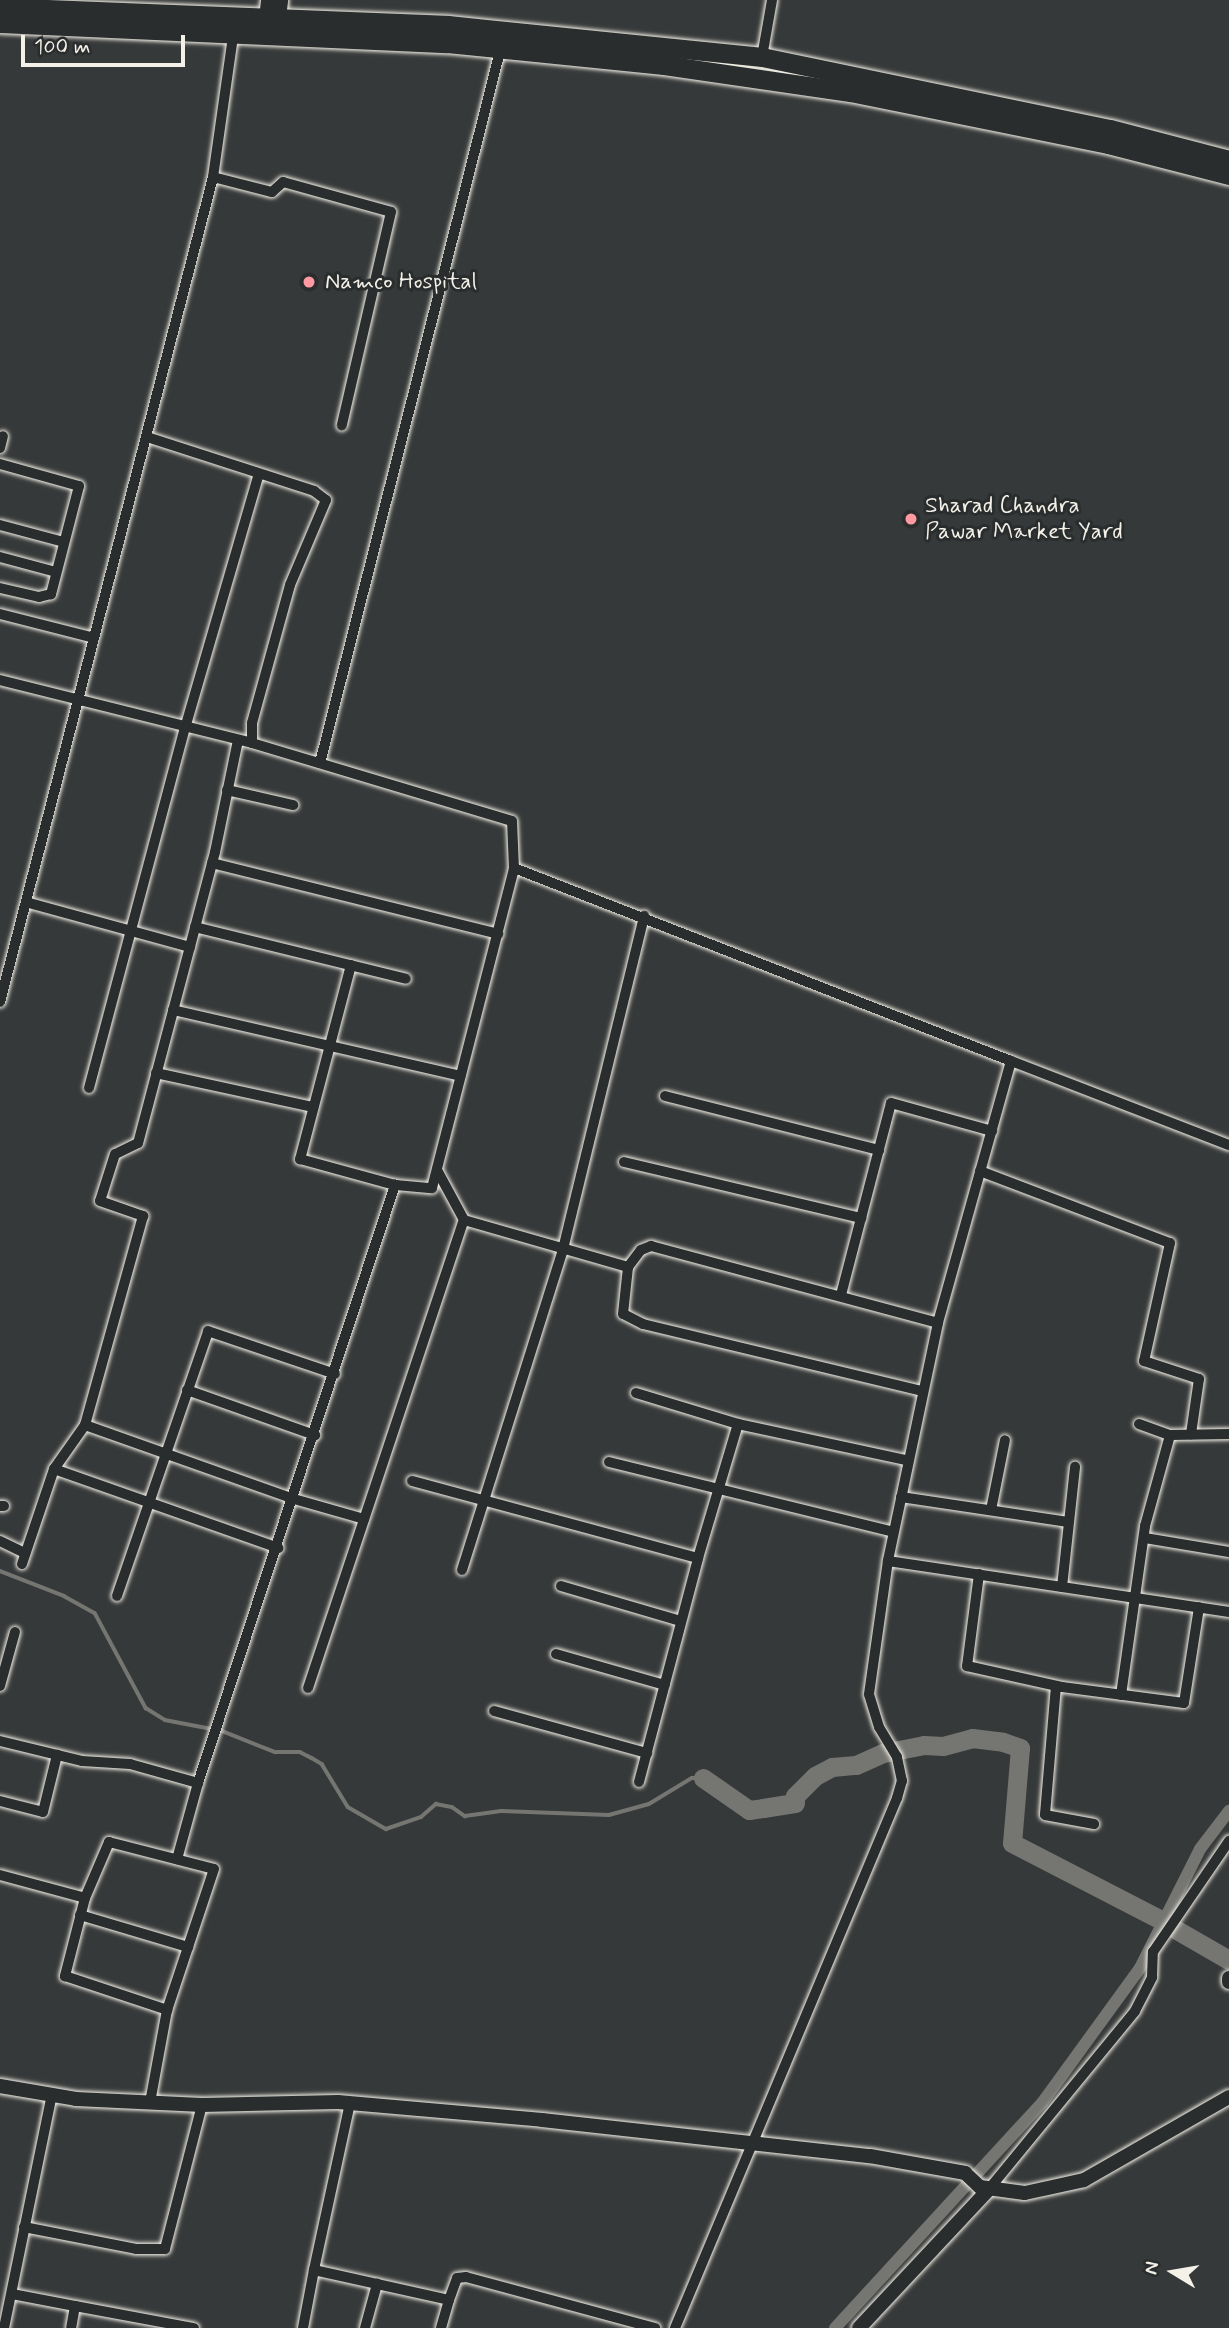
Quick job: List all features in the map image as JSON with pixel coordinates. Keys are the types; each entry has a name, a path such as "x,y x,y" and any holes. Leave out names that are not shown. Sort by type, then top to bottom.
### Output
{"highway":[{"path":"0,6 95,6 151,21"},
{"path":"272,16 850,92 1108,144 1229,174"},
{"path":"0,23 235,23 272,16 448,25 762,57 1110,128 1229,160"}],"main road":[{"path":"0,2086 52,2095 150,2103 350,2103 870,2156 965,2173 985,2188 1039,2192 1084,2180 1229,2097"},
{"path":"859,2328 985,2188"}],"street":[{"path":"762,57 772,0"},
{"path":"0,1002 29,903 213,177 235,23"},
{"path":"320,763 501,47"},
{"path":"213,177 272,192 283,182 391,212 342,425"},
{"path":"0,448 3,436"},
{"path":"147,437 258,476 314,491 326,500 290,585 252,723 252,743"},
{"path":"0,464 79,486 47,597 0,588"},
{"path":"89,1088 185,728 258,476"},
{"path":"0,525 64,542"},
{"path":"0,557 56,572"},
{"path":"0,614 94,638"},
{"path":"0,680 252,743 512,821 514,868 432,1188 395,1185 300,1159 351,965"},
{"path":"0,1541 23,1558 54,1469 85,1425 144,1216 100,1201 115,1154 138,1143 212,863 238,740"},
{"path":"227,790 293,805"},
{"path":"212,863 498,934"},
{"path":"514,868 645,916 1229,1145"},
{"path":"29,903 190,947"},
{"path":"462,1570 563,1249 645,916"},
{"path":"195,927 406,979"},
{"path":"173,1010 461,1076"},
{"path":"675,2328 902,1781 897,1757 869,1694 888,1561 906,1460 938,1323 1011,1061"},
{"path":"156,1073 313,1107"},
{"path":"665,1097 879,1150"},
{"path":"841,1295 891,1103 992,1131"},
{"path":"624,1162 861,1218"},
{"path":"437,1170 464,1220 628,1267"},
{"path":"980,1171 1170,1243 1144,1361 1199,1379 1191,1434"},
{"path":"177,1859 198,1783 278,1548 395,1185"},
{"path":"308,1688 464,1220"},
{"path":"922,1391 643,1324 623,1314 628,1267 641,1250 651,1246 938,1323"},
{"path":"117,1596 147,1502 208,1331 335,1374"},
{"path":"187,1390 315,1435"},
{"path":"636,1393 738,1424 906,1460"},
{"path":"639,1782 698,1558 738,1424"},
{"path":"1139,1424 1170,1435 1229,1434"},
{"path":"85,1425 294,1499 364,1519"},
{"path":"1121,1695 1133,1597 1170,1435"},
{"path":"991,1510 1004,1440"},
{"path":"609,1462 719,1492 894,1532"},
{"path":"1062,1587 1075,1467"},
{"path":"54,1469 278,1548"},
{"path":"412,1481 698,1558"},
{"path":"901,1497 1068,1522"},
{"path":"1145,1538 1229,1552"},
{"path":"888,1561 1229,1612"},
{"path":"979,1574 967,1666 1056,1686 1184,1703 1199,1607"},
{"path":"561,1586 681,1622"},
{"path":"0,1686 15,1632"},
{"path":"556,1654 664,1685"},
{"path":"1056,1686 1045,1815 1094,1824"},
{"path":"494,1712 647,1753"},
{"path":"0,1741 57,1755 130,1764 198,1783"},
{"path":"0,1801 43,1812 57,1755"},
{"path":"985,2188 1135,2011 1153,1977 1153,1952 1229,1841"},
{"path":"150,2103 167,2010 214,1869 109,1842 85,1898 65,1976 167,2010"},
{"path":"0,1875 85,1898"},
{"path":"80,1915 188,1947"},
{"path":"4,2328 52,2095"},
{"path":"303,2328 350,2103"},
{"path":"24,2227 136,2249 165,2249 202,2105"},
{"path":"314,2270 450,2300"},
{"path":"441,2328 457,2278 466,2277 655,2328"},
{"path":"365,2328 377,2284"},
{"path":"12,2294 194,2328"},
{"path":"71,2328 75,2306"}],"waterway":[{"path":"0,1571 64,1596 95,1613 146,1708 165,1720 222,1731 275,1752 300,1752 312,1758 322,1764 348,1807 386,1829 421,1817 436,1804 452,1807 465,1816 501,1811 609,1815 649,1804 692,1778 703,1778"},
{"path":"703,1778 749,1810 795,1803 795,1796 815,1776 832,1767 856,1765 883,1753 924,1745 943,1746 972,1738 1003,1742 1020,1748 1012,1843 1157,1918"},
{"path":"835,2328 1042,2103 1140,1968 1200,1849 1229,1811"},
{"path":"1175,1929 1229,1960"}],"place":[{"name":"Namco Hospital","path":"309,282"},
{"name":"Sharad Chandra Pawar Market Yard","path":"911,519"}]}
